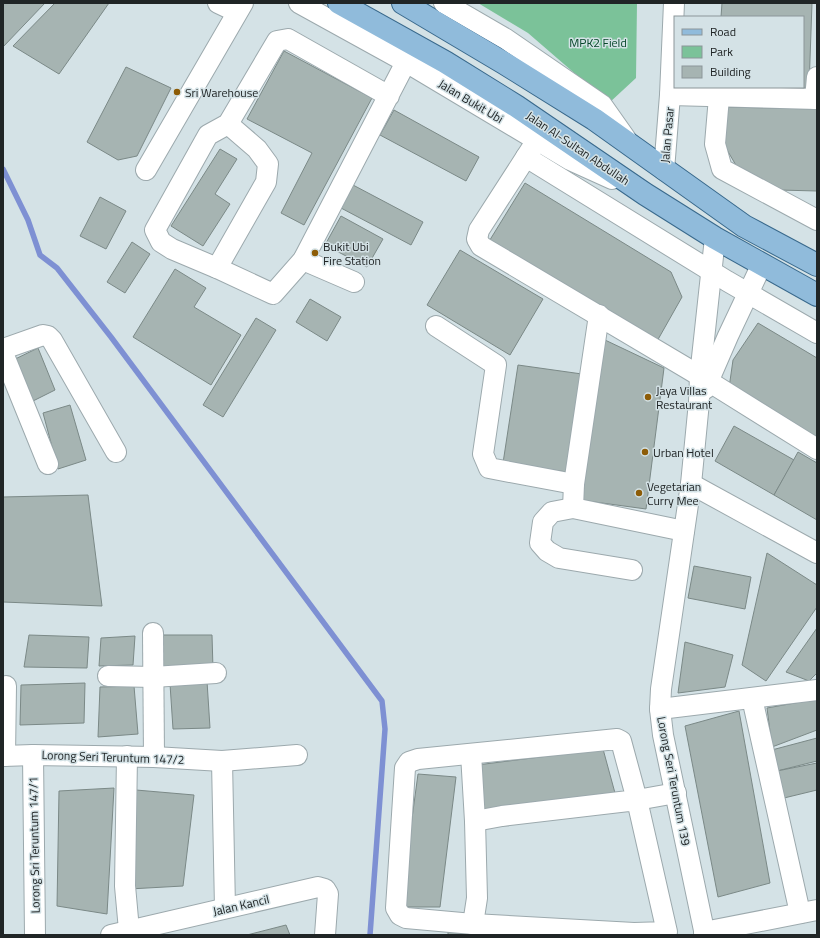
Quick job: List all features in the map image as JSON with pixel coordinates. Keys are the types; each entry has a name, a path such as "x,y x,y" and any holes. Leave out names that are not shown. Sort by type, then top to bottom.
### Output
{"main road":[{"name":"Jalan Al-Sultan Abdullah","path":"339,3 446,62 516,106 645,194 715,238 817,295"},
{"path":"403,3 594,119 744,226 817,265"}],"street":[{"path":"146,170 240,8 218,3"},
{"name":"Jalan Bukit Ubi","path":"299,3 406,62 570,160 645,194"},
{"path":"444,3 506,39 602,105 629,144"},
{"name":"Jalan Pasar","path":"664,170 670,95 674,3"},
{"path":"389,96 288,39 277,41 228,124 208,135 155,230 161,242 172,250 218,268 273,294 303,260 389,96 406,62"},
{"path":"670,95 816,99 817,77"},
{"path":"719,97 715,144 722,169 817,220"},
{"path":"218,268 266,182 268,164 257,149 228,124"},
{"path":"537,140 479,230 477,239 481,246 704,378 817,449"},
{"path":"526,157 712,272 817,333"},
{"path":"704,378 715,238"},
{"path":"303,260 354,282"},
{"name":"Lorong Seri Teruntum 139","path":"705,934 663,735 660,709 661,689 692,484 699,402 704,378 762,264"},
{"path":"573,508 574,484 599,315"},
{"path":"436,326 496,365 483,454 490,468 574,484"},
{"path":"3,349 44,335 48,336 52,340 116,452"},
{"path":"3,353 48,464"},
{"path":"692,484 817,553"},
{"path":"632,570 560,558 546,551 540,543 543,522 552,512 573,508 684,531"},
{"path":"153,633 154,757"},
{"path":"108,676 153,677 216,673"},
{"path":"4,756 6,686"},
{"path":"660,709 817,690"},
{"path":"705,934 809,911 752,698"},
{"path":"617,739 621,741 637,800 668,934 473,924 406,918 400,914 396,908 405,768 410,762 418,759 470,754 617,739"},
{"path":"470,754 475,821 477,898 473,924"},
{"name":"Lorong Sri Teruntum 147/1","path":"33,755 35,935"},
{"name":"Lorong Seri Teruntum 147/2","path":"4,756 127,756 222,761 297,755"},
{"path":"120,932 125,886 127,756"},
{"path":"222,761 225,908"},
{"path":"475,821 502,816 637,800 676,793"},
{"name":"Jalan Kancil","path":"120,932 318,887 324,889 328,894 325,935"}],"green space":[{"name":"MPK2 Field","path":"478,3 637,3 636,78 609,103 528,33"}],"building":[{"path":"3,3 45,3 3,47"},
{"path":"55,3 109,3 59,74 13,46"},
{"path":"722,3 812,3 809,88 804,88 804,16 721,16"},
{"path":"284,51 372,98 304,225 281,213 312,153 247,119"},
{"path":"126,67 171,88 137,156 118,160 87,142"},
{"path":"724,107 817,109 817,191 779,190 737,167 723,143"},
{"path":"394,110 479,157 466,181 380,135"},
{"path":"220,149 237,159 215,194 230,204 203,246 171,226"},
{"path":"525,183 671,272 682,297 656,343 488,243"},
{"path":"353,185 423,222 411,245 341,208"},
{"path":"100,197 126,211 106,249 80,236"},
{"path":"341,216 383,239 367,267 325,245"},
{"path":"132,242 150,254 125,293 107,282"},
{"path":"460,250 543,299 510,355 427,305"},
{"path":"175,269 206,288 194,307 241,335 211,385 133,337"},
{"path":"310,299 341,317 327,341 296,322"},
{"path":"256,318 276,330 223,417 203,405"},
{"path":"758,323 817,358 817,443 729,388 733,360"},
{"path":"605,340 664,368 646,509 580,500"},
{"path":"38,348 55,390 27,404 9,362"},
{"path":"518,365 582,374 567,472 503,463"},
{"path":"70,405 86,460 58,469 43,413"},
{"path":"734,426 794,460 774,495 715,461"},
{"path":"798,452 817,463 817,520 774,495"},
{"path":"88,495 102,606 3,602 3,497"},
{"path":"767,553 817,585 817,607 766,681 742,665"},
{"path":"694,566 751,577 745,609 688,598"},
{"path":"817,628 817,673 809,681 786,672"},
{"path":"29,635 89,637 87,668 24,667"},
{"path":"163,635 212,635 213,669 163,671"},
{"path":"135,636 133,665 99,666 101,638"},
{"path":"685,642 733,655 725,687 678,693"},
{"path":"207,681 210,728 173,729 170,684"},
{"path":"85,683 84,723 20,725 21,685"},
{"path":"134,686 138,734 98,737 100,687"},
{"path":"817,699 817,730 772,747 767,708"},
{"path":"739,711 770,883 718,897 685,726"},
{"path":"817,738 817,761 777,771 768,751"},
{"path":"603,749 615,793 483,810 477,765"},
{"path":"817,763 817,790 784,798 777,771"},
{"path":"418,774 456,777 440,907 400,907"},
{"path":"114,788 107,914 57,906 59,791"},
{"path":"136,790 194,795 183,886 129,889"},
{"path":"286,925 290,935 247,935"},
{"path":"448,931 486,935 448,935"}],"waterway":[{"path":"3,169 28,220 40,255 57,268 111,337 382,701 385,729 370,935"}],"place":[{"name":"Sri Warehouse","path":"177,92"},
{"name":"Bukit Ubi Fire Station","path":"315,253"},
{"name":"Jaya Villas Restaurant","path":"648,397"},
{"name":"Urban Hotel","path":"645,452"},
{"name":"Vegetarian Curry Mee","path":"639,493"}]}
